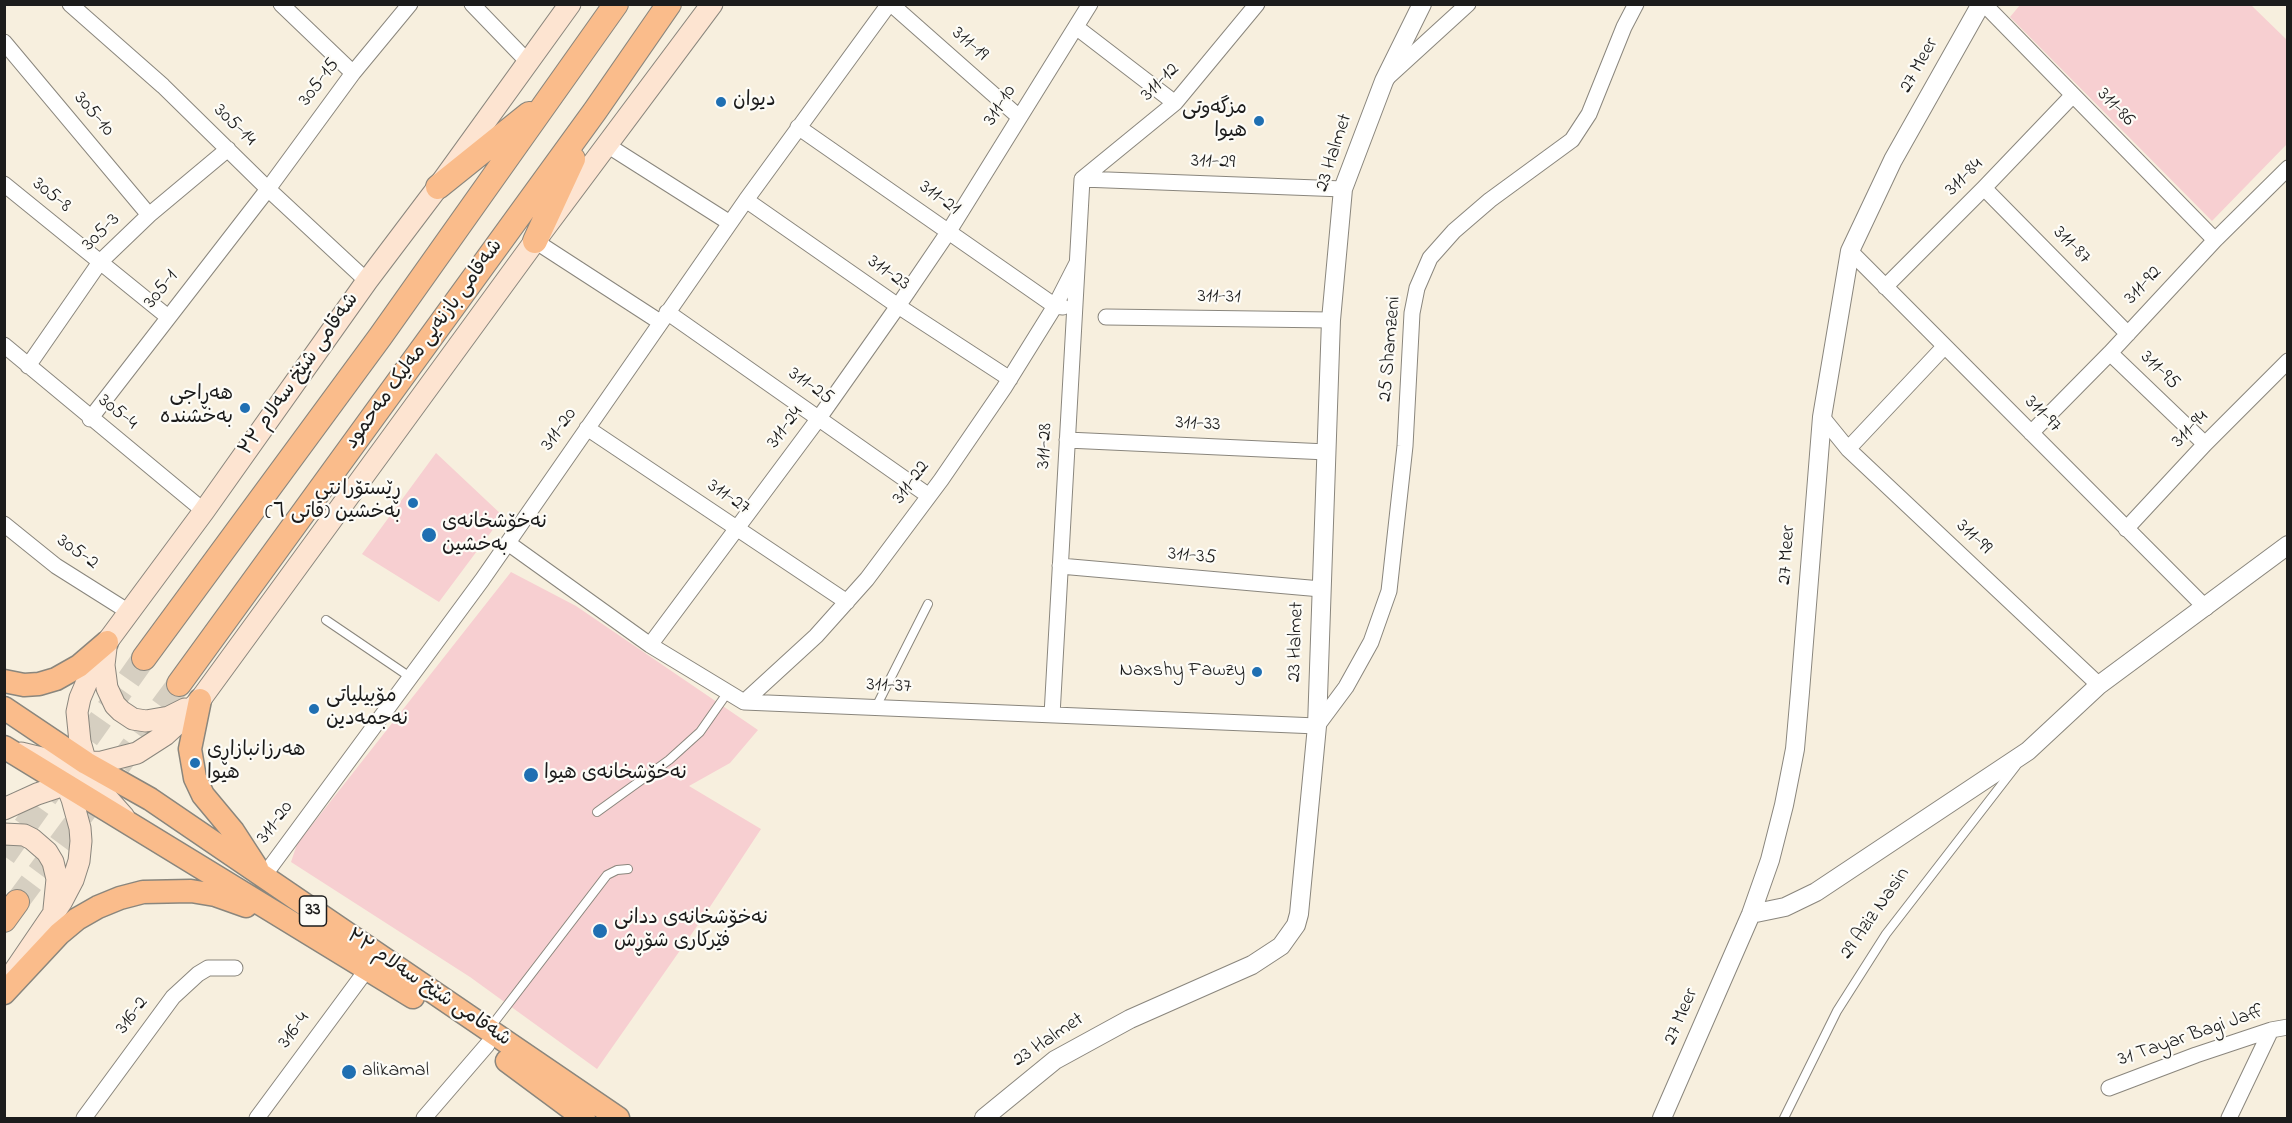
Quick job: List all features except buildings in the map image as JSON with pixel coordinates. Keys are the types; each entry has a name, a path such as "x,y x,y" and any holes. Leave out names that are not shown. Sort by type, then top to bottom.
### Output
{"highway":[{"name":"شەقامی بازنەیی مەلیک مەحمود","path":"144,658 360,365 616,4"},
{"name":"شەقامی بازنەیی مەلیک مەحمود","path":"179,684 595,111 669,4"},
{"path":"438,187 551,96"},
{"path":"535,241 595,111"}],"main road":[{"name":"شەقامی شێخ سەلام ٣٣","path":"133,826 113,805 91,773 80,742 77,712 85,683 107,642 570,4"},
{"path":"4,809 150,746 177,724 200,700 535,241 712,4"},
{"path":"107,642 104,665 107,688 115,705 127,715 146,721 160,720 178,714 200,700"},
{"path":"4,681 24,686 56,679 79,666 107,642"},
{"path":"200,700 190,749 195,778 203,795 233,831 263,877"},
{"name":"شەقامی شێخ سەلام ٣٣","path":"4,708 91,773 150,799 263,877 488,1038 584,1119"},
{"path":"4,708 38,738 55,762 77,814 81,841 79,861 73,880 50,921 4,986"},
{"name":"شەقامی شێخ سەلام ٣٣","path":"4,746 282,917 488,1038 618,1119"},
{"path":"4,746 91,773"},
{"path":"4,834 24,835 32,839 47,852 53,862 57,887 50,921"},
{"path":"4,993 59,934 77,919 120,898 143,892 191,891 215,895 282,917"}],"street":[{"name":"305-14","path":"70,4 163,86 268,189 367,281"},
{"path":"282,4 353,73"},
{"name":"305-15","path":"268,189 353,73 410,4"},
{"path":"472,4 528,62"},
{"name":"311-19","path":"890,4 1019,117"},
{"name":"311-20","path":"263,877 508,543 746,200 890,4"},
{"name":"311-10","path":"949,231 1090,4"},
{"name":"311-12","path":"1082,179 1175,103 1257,4"},
{"name":"23 Halmet","path":"984,1119 1048,1066 1083,1043 1130,1018 1252,965 1275,950 1289,937 1299,914 1317,726 1331,320 1343,189 1384,81 1422,4"},
{"path":"1384,81 1468,4"},
{"name":"25 Shamzeni","path":"1317,726 1346,687 1371,642 1389,591 1405,446 1412,313 1421,278 1430,258 1454,231 1490,200 1572,140 1589,114 1624,27 1636,4"},
{"name":"311-86","path":"1983,4 2215,240"},
{"name":"27 Meer","path":"1662,1119 1751,914 1770,860 1784,805 1795,749 1822,417 1850,251 1893,160 1983,4"},
{"path":"1076,27 1175,103"},
{"name":"305-10","path":"4,42 149,215"},
{"name":"311-84","path":"1884,287 1984,188 2073,95"},
{"name":"311-21","path":"798,127 1055,306"},
{"path":"607,145 730,223"},
{"name":"305-3","path":"28,366 100,262 149,215 228,149"},
{"name":"311-92","path":"2031,433 2110,353 2215,240 2288,168"},
{"name":"311-29","path":"1082,179 1343,189"},
{"name":"311-28","path":"1052,716 1082,179"},
{"name":"305-8","path":"4,184 168,317"},
{"name":"311-87","path":"1984,188 2127,334"},
{"name":"305-1","path":"90,419 268,189"},
{"name":"311-23","path":"746,200 898,306 1010,379"},
{"name":"311-24","path":"650,645 819,418 949,231"},
{"name":"311-25","path":"535,241 664,317 819,418 929,496"},
{"name":"311-97","path":"1850,251 2206,608"},
{"name":"311-22","path":"744,702 816,636 867,579 929,496 1010,379 1055,306 1077,263"},
{"path":"1055,306 1074,307"},
{"name":"311-31","path":"1106,317 1331,320"},
{"name":"305-4","path":"4,345 90,419 204,511"},
{"path":"1848,449 1944,347"},
{"name":"311-95","path":"2110,353 2205,444"},
{"name":"311-94","path":"2126,529 2205,444 2288,361"},
{"name":"311-99","path":"1822,417 1848,449 2099,685"},
{"name":"311-27","path":"587,429 847,602"},
{"name":"311-33","path":"1067,440 1327,452"},
{"name":"305-2","path":"4,524 56,566 129,612"},
{"name":"311-37","path":"508,543 650,645 744,702 1317,726"},
{"name":"29 Aziz Nasin","path":"1751,914 1785,907 1816,892 2028,751 2099,685 2206,608 2288,545"},
{"name":"311-35","path":"1060,566 1321,589"},
{"name":"316-2","path":"84,1119 173,997 208,968 235,968"},
{"name":"316-4","path":"257,1119 368,968"},
{"name":"31 Tayar Bagi Jaff","path":"2109,1088 2271,1030 2288,1027"},
{"path":"2229,1119 2271,1030"},
{"path":"424,1119 488,1038"}],"lane":[{"path":"876,707 928,604"},
{"path":"326,620 410,677"},
{"path":"597,812 669,760 700,732 728,692"},
{"name":"29 Aziz Nasin","path":"1784,1119 1837,1011 1886,934 2028,751"},
{"path":"488,1038 607,875 617,870 628,869"}],"shaded area":[{"path":"2020,5 2251,5 2287,40 2287,144 2212,221 2010,17"},
{"path":"436,453 503,516 439,602 362,554"},
{"name":"نەخۆشخانەی هیوا","path":"511,572 576,606 758,730 730,763 689,786 761,829 702,919 597,1069 470,977 291,862 297,844"}],"tunnel":[{"path":"4,856 144,658"},
{"path":"119,765 179,684"},
{"path":"17,902 89,805"}],"place":[{"name":"دیوان","path":"721,102"},
{"name":"مزگەوتی هیوا","path":"1259,121"},
{"name":"هەڕاجی بەخشندە","path":"245,408"},
{"name":"ڕێستۆرانتی بە‌خشین (قاتی ٦)","path":"413,503"},
{"name":"نەخۆشخانەی بەخشین","path":"429,535"},
{"name":"Naxshy Fawzy","path":"1257,672"},
{"name":"مۆبیلیاتی نەجمەدین","path":"314,709"},
{"name":"هەرزانبازاڕی هیوا","path":"195,763"},
{"name":"نەخۆشخانەی هیوا","path":"531,775"},
{"name":"نەخۆشخانەی ددانی فێرکاری شۆڕش","path":"600,931"},
{"name":"alikamal","path":"349,1072"}]}
